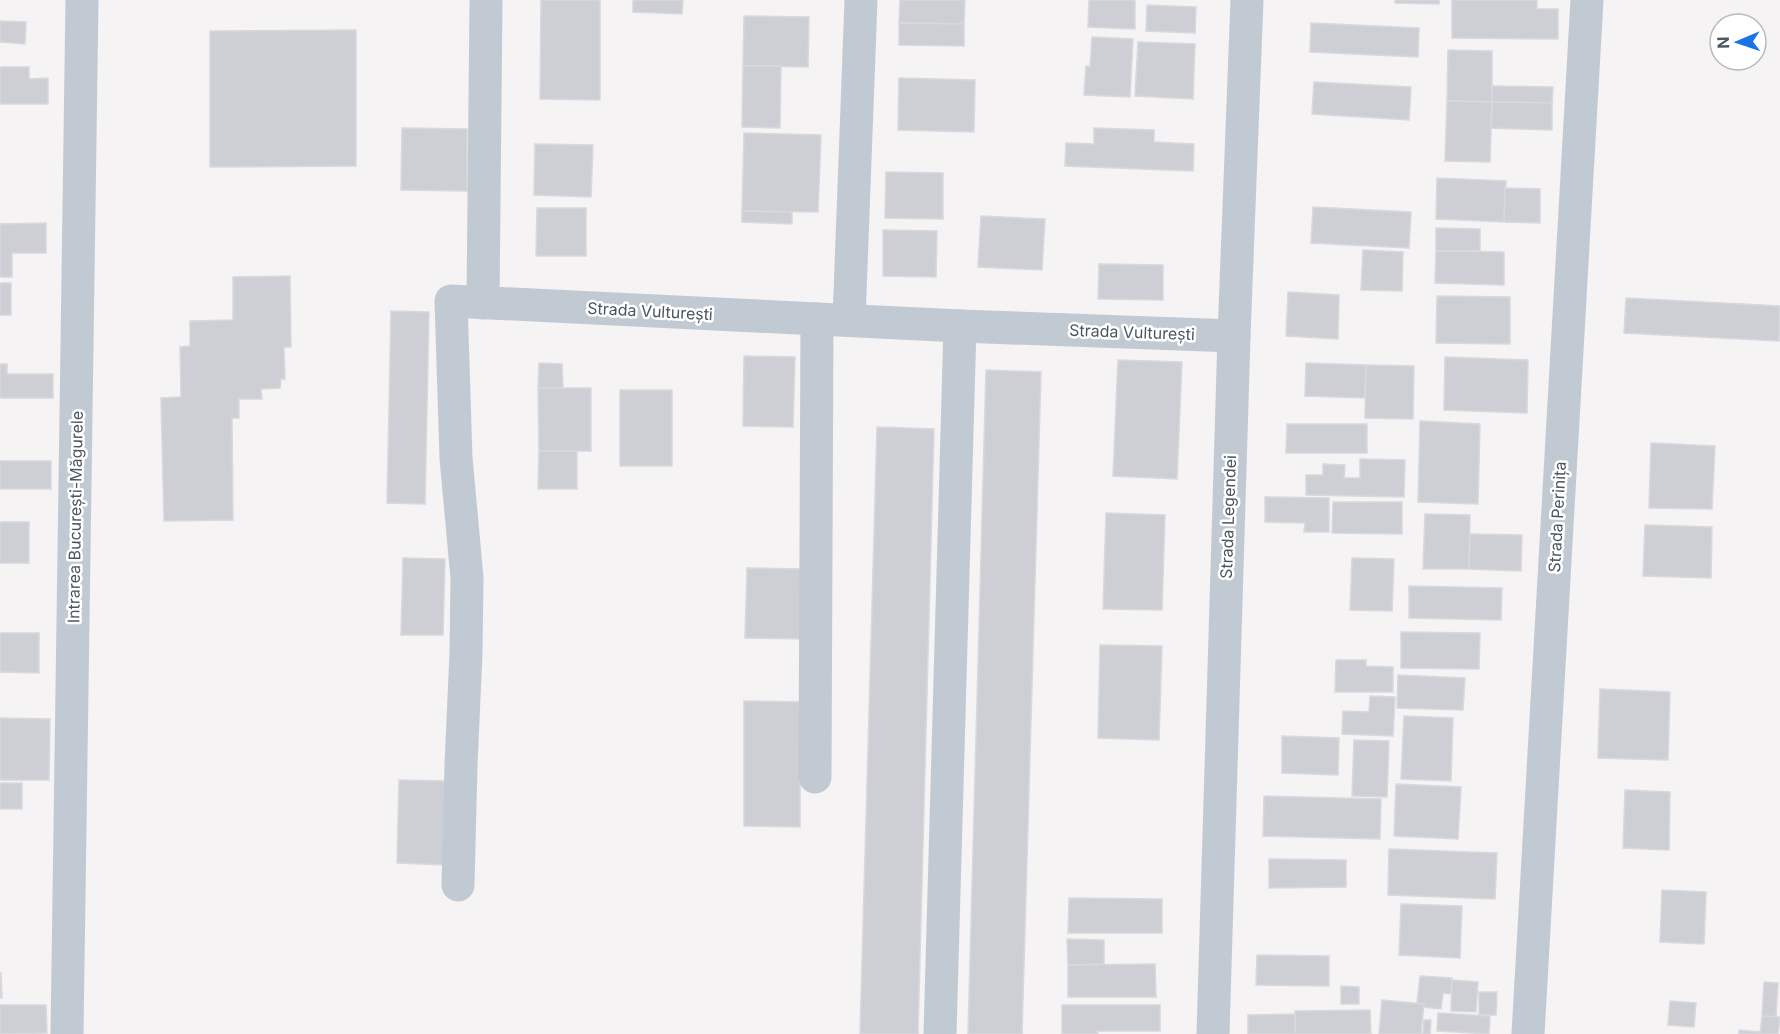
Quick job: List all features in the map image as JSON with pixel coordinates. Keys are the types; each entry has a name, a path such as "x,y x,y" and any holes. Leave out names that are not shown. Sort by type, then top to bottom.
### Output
{"street":[{"name":"Intrarea București-Măgurele","path":"67,1034 82,0"},
{"path":"483,303 486,0"},
{"path":"849,320 861,0"},
{"name":"Strada Legendei","path":"1213,1034 1234,336 1247,0"},
{"name":"Strada Perinița","path":"1528,1034 1587,0"},
{"name":"Strada Vulturești","path":"459,885 467,578 456,458 451,301 960,326 1234,336"},
{"path":"814,777 817,319"},
{"path":"940,1034 960,326"}],"building":[{"path":"541,0 600,0 600,100 540,99"},
{"path":"633,0 683,0 682,14 633,12"},
{"path":"900,0 965,0 964,24 899,23"},
{"path":"1089,0 1135,0 1135,29 1088,27"},
{"path":"1395,0 1439,0 1439,4 1395,3"},
{"path":"1452,0 1537,0 1537,9 1558,9 1558,39 1452,38"},
{"path":"1147,5 1196,7 1195,33 1146,31"},
{"path":"744,16 809,17 808,67 743,66"},
{"path":"0,21 26,22 25,44 0,42"},
{"path":"899,23 964,24 964,46 899,45"},
{"path":"1311,23 1419,28 1418,57 1310,52"},
{"path":"356,30 356,166 210,167 210,31"},
{"path":"1092,37 1133,39 1130,97 1084,95 1086,66 1090,67"},
{"path":"1138,42 1195,44 1193,99 1135,96"},
{"path":"1448,50 1492,51 1492,102 1447,101"},
{"path":"743,66 781,66 780,128 742,127"},
{"path":"0,67 29,67 29,79 48,78 48,104 0,104"},
{"path":"899,78 975,80 974,132 898,130"},
{"path":"1314,82 1411,87 1409,120 1312,114"},
{"path":"1492,86 1553,87 1552,103 1492,102"},
{"path":"1447,101 1492,102 1490,162 1445,161"},
{"path":"1492,102 1552,103 1552,130 1491,128"},
{"path":"402,128 467,129 467,191 401,190"},
{"path":"1094,128 1154,130 1154,142 1194,144 1193,171 1065,166 1066,143 1094,144"},
{"path":"744,133 821,135 818,212 742,211"},
{"path":"535,144 593,145 591,197 534,195"},
{"path":"886,172 943,173 943,219 885,218"},
{"path":"1437,178 1506,181 1504,222 1436,219"},
{"path":"1505,188 1540,189 1540,223 1504,222"},
{"path":"1313,207 1411,212 1409,248 1311,243"},
{"path":"537,208 586,208 586,256 536,256"},
{"path":"742,211 792,212 792,224 742,222"},
{"path":"981,216 1045,219 1042,270 978,267"},
{"path":"46,223 46,253 12,253 12,277 0,277 0,224"},
{"path":"1436,228 1480,229 1480,251 1436,251"},
{"path":"883,230 937,231 936,277 883,276"},
{"path":"1363,250 1403,252 1402,291 1361,290"},
{"path":"1436,251 1504,252 1504,285 1435,283"},
{"path":"1099,264 1163,265 1163,300 1098,299"},
{"path":"290,276 291,347 284,347 285,379 281,379 280,388 261,389 262,399 239,399 239,418 232,418 233,520 164,521 161,398 181,397 180,347 190,346 190,321 233,320 233,277"},
{"path":"0,283 11,283 11,315 0,315"},
{"path":"1288,292 1339,295 1338,339 1286,336"},
{"path":"1437,296 1510,297 1510,344 1436,343"},
{"path":"1626,298 1780,306 1779,341 1624,333"},
{"path":"391,311 429,312 425,504 387,503"},
{"path":"744,356 795,357 793,427 743,426"},
{"path":"1445,357 1528,360 1527,413 1444,410"},
{"path":"1118,360 1182,362 1177,479 1113,476"},
{"path":"539,363 562,364 563,388 538,388"},
{"path":"1306,363 1366,365 1365,398 1305,396"},
{"path":"0,364 7,364 7,374 53,374 53,398 0,398"},
{"path":"1366,365 1414,366 1413,419 1365,418"},
{"path":"986,370 1041,372 1022,1034 968,1034"},
{"path":"538,388 591,388 591,451 539,451"},
{"path":"620,390 672,390 672,466 620,466"},
{"path":"1420,421 1480,424 1478,504 1418,502"},
{"path":"1287,424 1367,424 1367,453 1286,453"},
{"path":"877,427 934,429 918,1034 860,1034"},
{"path":"1651,443 1715,446 1712,509 1649,508"},
{"path":"539,451 577,451 577,489 538,489"},
{"path":"1360,459 1405,460 1404,497 1306,495 1306,475 1323,475 1323,464 1345,465 1344,478 1360,478"},
{"path":"0,461 51,461 51,489 0,489"},
{"path":"1265,497 1329,498 1329,532 1304,532 1305,523 1265,522"},
{"path":"1333,502 1402,502 1402,534 1332,533"},
{"path":"1106,513 1165,515 1162,610 1103,609"},
{"path":"1425,514 1470,515 1469,569 1423,569"},
{"path":"0,522 29,522 29,563 0,563"},
{"path":"1645,525 1712,527 1711,578 1643,576"},
{"path":"1470,534 1522,535 1521,571 1469,569"},
{"path":"403,558 445,559 443,635 401,635"},
{"path":"1352,558 1394,559 1392,611 1350,610"},
{"path":"747,568 806,569 805,639 745,638"},
{"path":"1409,586 1502,588 1501,620 1409,618"},
{"path":"1401,632 1480,633 1479,669 1401,668"},
{"path":"0,633 39,633 39,673 0,672"},
{"path":"1100,645 1162,646 1159,740 1098,738"},
{"path":"1336,660 1366,660 1366,666 1393,667 1393,692 1335,692"},
{"path":"1398,675 1465,678 1463,710 1397,708"},
{"path":"1600,689 1670,692 1668,760 1598,758"},
{"path":"1370,696 1395,697 1393,736 1342,734 1343,711 1369,712"},
{"path":"744,701 800,702 800,827 744,826"},
{"path":"1404,716 1453,718 1451,781 1401,779"},
{"path":"0,718 50,719 49,780 0,780"},
{"path":"1282,736 1339,738 1338,775 1282,773"},
{"path":"1354,740 1389,741 1387,797 1352,796"},
{"path":"399,780 447,781 446,865 397,863"},
{"path":"0,783 22,783 22,809 0,809"},
{"path":"1396,784 1461,787 1458,839 1394,836"},
{"path":"1625,790 1670,792 1669,850 1623,848"},
{"path":"1264,796 1381,799 1380,839 1263,836"},
{"path":"1389,849 1497,853 1495,899 1388,895"},
{"path":"1269,859 1346,860 1346,887 1269,888"},
{"path":"1662,890 1706,892 1704,944 1660,942"},
{"path":"1069,898 1162,899 1162,933 1068,933"},
{"path":"1401,904 1462,906 1460,958 1399,955"},
{"path":"1067,939 1104,940 1104,964 1068,965"},
{"path":"1257,955 1329,956 1329,986 1256,985"},
{"path":"1155,964 1156,997 1068,997 1068,965"},
{"path":"1,973 2,998 0,998"},
{"path":"1420,976 1452,978 1451,994 1443,993 1441,1009 1423,1007 1424,1004 1417,1003"},
{"path":"1452,980 1478,982 1476,1012 1451,1011"},
{"path":"1764,982 1778,983 1776,1017 1762,1016"},
{"path":"1341,986 1359,987 1359,1004 1341,1004"},
{"path":"1479,992 1497,992 1496,1015 1479,1015"},
{"path":"1382,1000 1424,1004 1421,1034 1379,1034"},
{"path":"1670,1001 1696,1003 1694,1027 1668,1025"},
{"path":"0,1005 46,1005 47,1033 0,1034"},
{"path":"1062,1005 1160,1005 1160,1031 1097,1031 1098,1034 1062,1034"},
{"path":"1370,1010 1371,1034 1295,1034 1295,1011"},
{"path":"1438,1013 1490,1016 1489,1034 1437,1031"},
{"path":"1295,1014 1295,1034 1248,1034 1248,1015"},
{"path":"1762,1016 1780,1017 1778,1034 1760,1034"},
{"path":"1424,1020 1431,1020 1430,1034 1423,1034"},
{"path":"1739,1030 1760,1032 1760,1034 1739,1034"}]}
